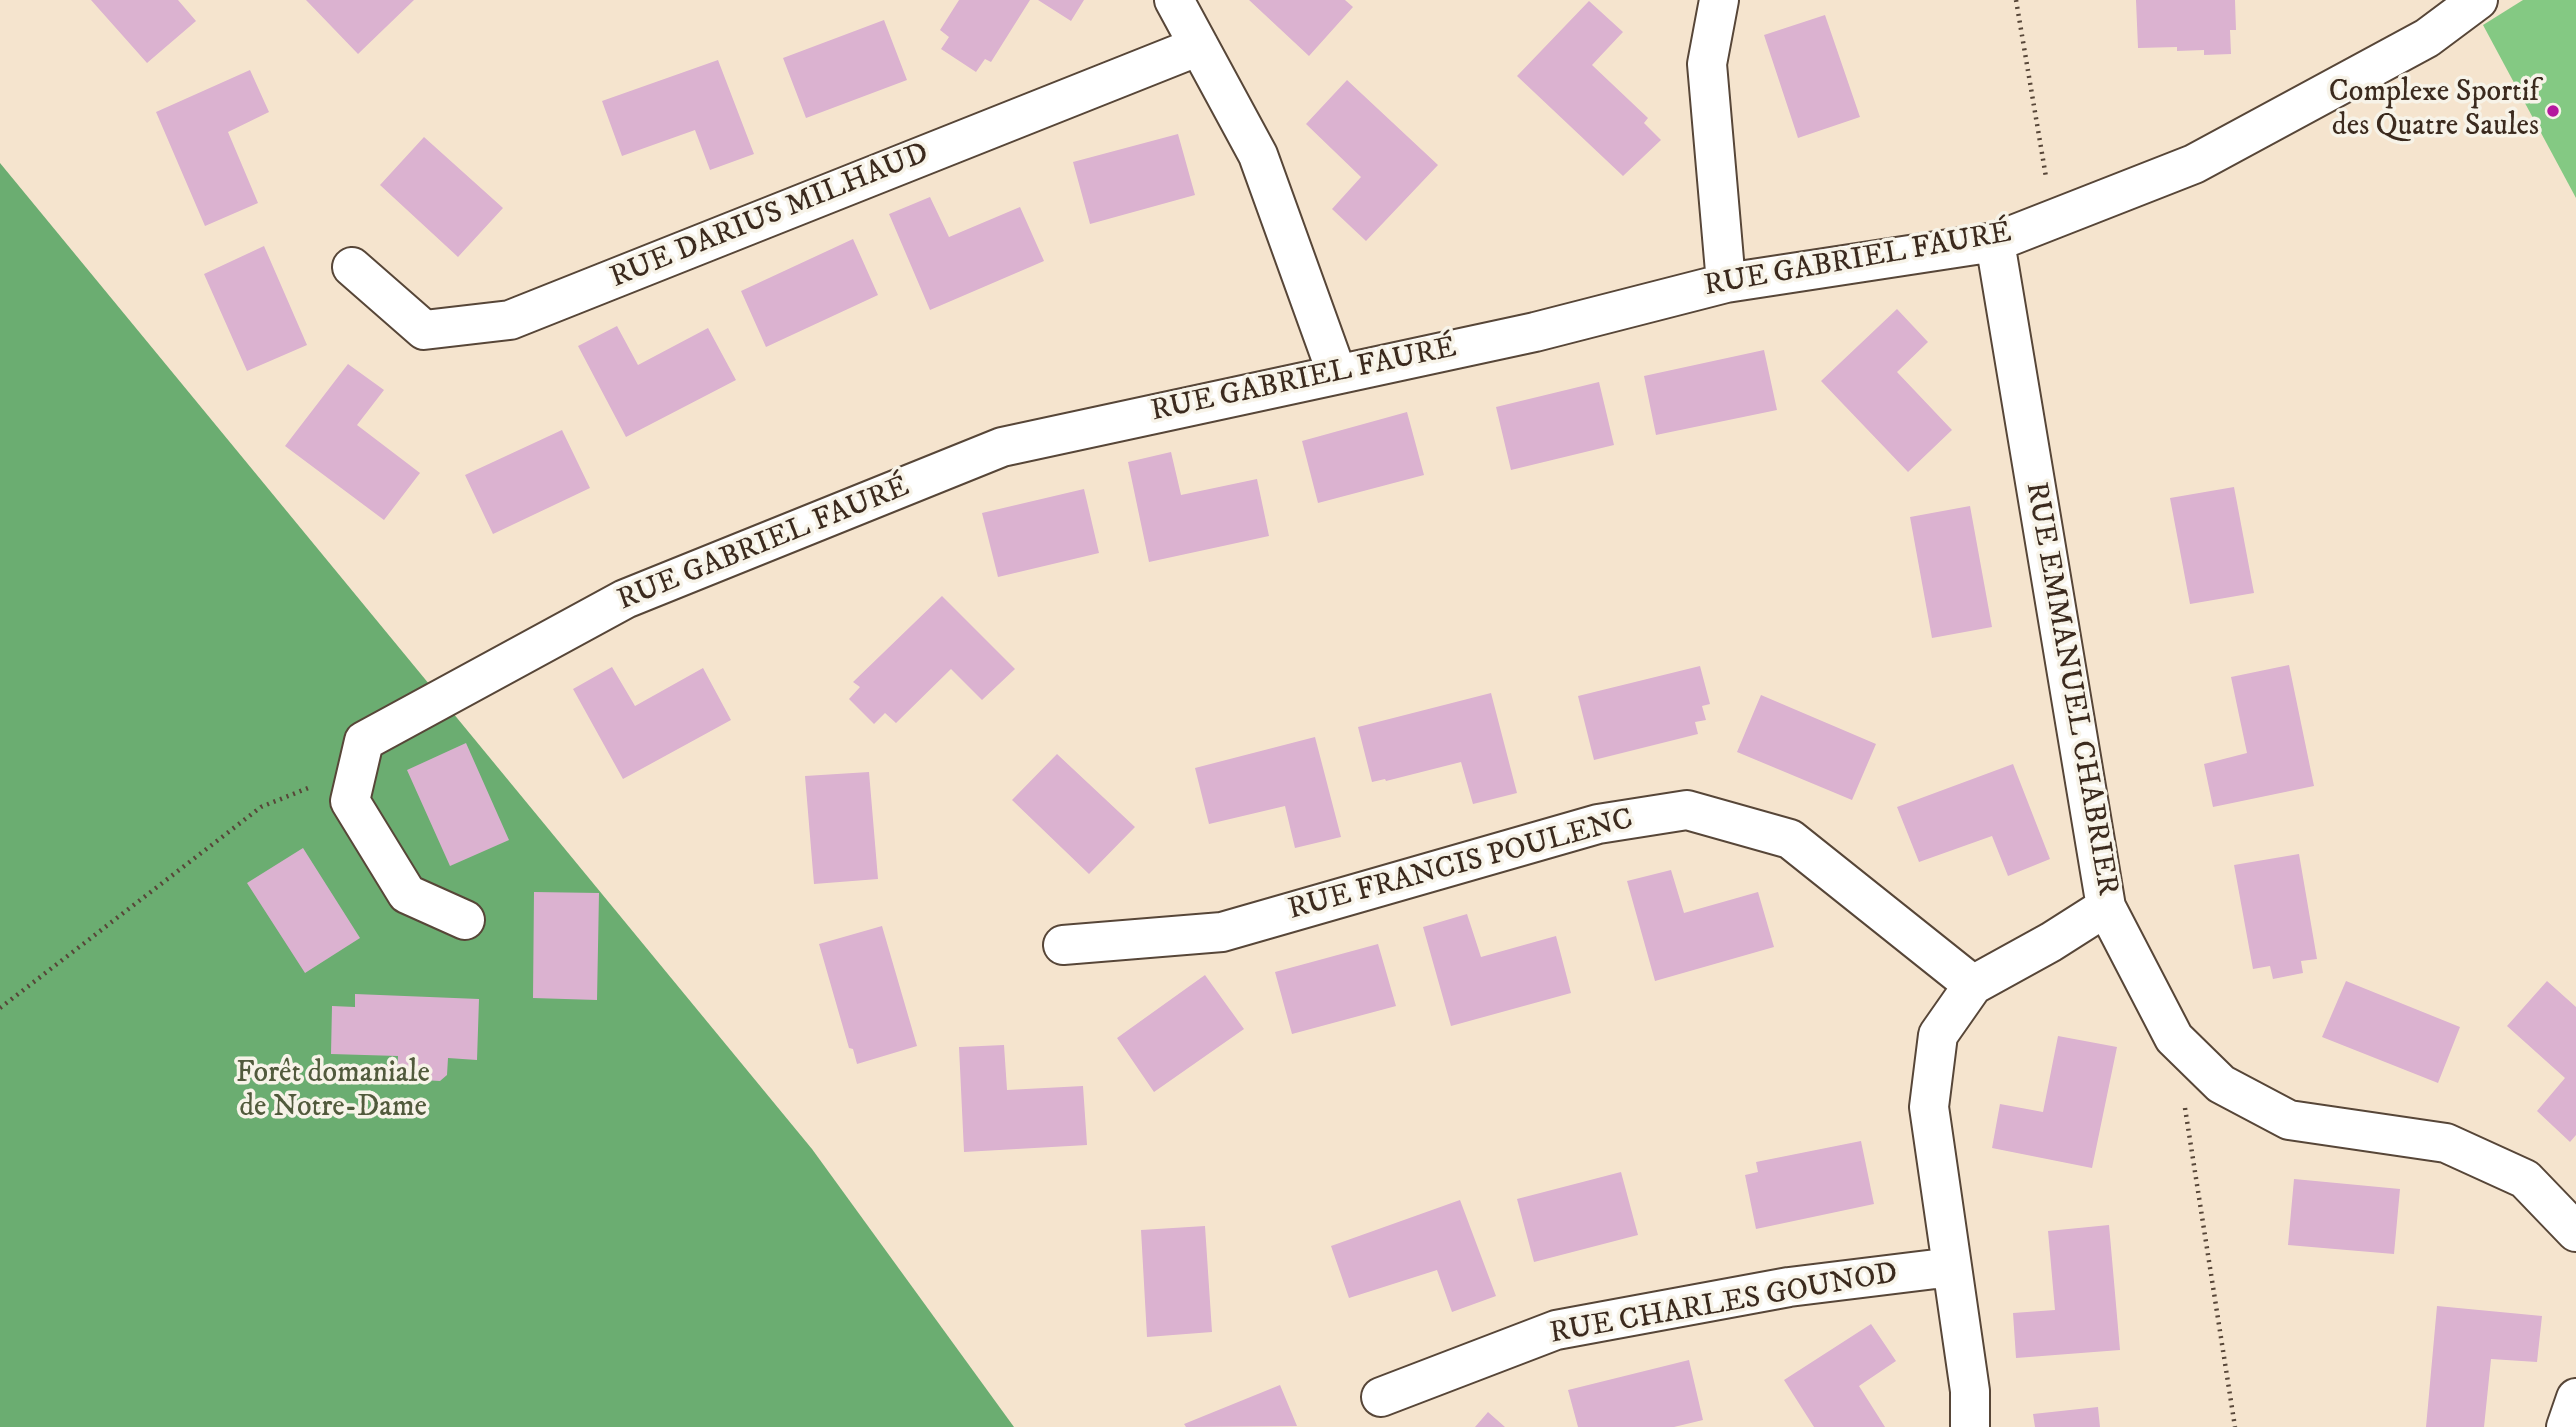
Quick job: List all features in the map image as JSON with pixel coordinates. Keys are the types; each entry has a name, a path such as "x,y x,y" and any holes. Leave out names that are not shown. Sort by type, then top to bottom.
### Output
{"street":[{"path":"1174,0 1258,155 1338,374"},
{"path":"1718,0 1707,64 1726,283"},
{"name":"RUE GABRIEL FAURÉ","path":"465,920 407,894 350,801 365,741 625,599 1002,447 1535,332 1726,283 1995,242 2194,164 2427,38 2478,0"},
{"name":"RUE DARIUS MILHAUD","path":"352,267 424,330 510,320 1199,46"},
{"name":"RUE EMMANUEL CHABRIER","path":"1995,242 2106,907 2174,1038 2221,1084 2289,1120 2446,1143 2525,1178 2576,1232"},
{"name":"RUE FRANCIS POULENC","path":"1063,946 1222,932 1598,824 1687,810 1790,839 1973,985"},
{"path":"1970,1427 1970,1391 1929,1107 1938,1035 1973,985 2051,942 2106,907"},
{"name":"RUE CHARLES GOUNOD","path":"1381,1397 1556,1331 1789,1287 1952,1268"},
{"path":"2566,1427 2576,1398"}],"path":[{"path":"2016,0 2053,219"},
{"path":"0,1008 261,807 358,768"},
{"path":"2185,1105 2235,1427"}],"green space":[{"name":"Complexe Sportif des Quatre Saules","path":"2523,0 2576,0 2576,198 2483,25"},
{"name":"Forêt domaniale de Notre-Dame","path":"0,163 812,1149 1014,1427 0,1427"}],"building":[{"path":"91,0 178,0 196,21 147,63"},
{"path":"306,0 414,0 358,54"},
{"path":"959,0 1030,0 991,62 985,59 976,72 941,49 949,37 940,30"},
{"path":"1038,0 1084,0 1071,21"},
{"path":"1249,0 1345,0 1353,7 1309,56"},
{"path":"2136,0 2235,0 2236,30 2230,30 2231,54 2204,55 2204,50 2177,51 2177,47 2138,48"},
{"path":"1589,1 1623,32 1592,65 1648,118 1644,123 1661,140 1623,176 1517,76"},
{"path":"1825,15 1860,117 1798,138 1764,35"},
{"path":"884,20 907,80 806,118 783,58"},
{"path":"718,60 754,154 710,170 695,130 622,156 602,101"},
{"path":"250,70 269,112 228,132 258,203 205,226 156,112"},
{"path":"1347,80 1438,165 1366,241 1332,209 1361,177 1306,124"},
{"path":"1178,134 1195,195 1090,224 1073,162"},
{"path":"424,137 503,208 458,257 380,185"},
{"path":"930,197 949,237 1020,207 1044,261 930,310 889,214"},
{"path":"853,239 878,295 766,347 741,291"},
{"path":"264,246 307,345 247,371 204,274"},
{"path":"1897,309 1928,342 1897,372 1952,430 1908,472 1821,381"},
{"path":"617,326 638,365 708,328 736,380 626,437 578,346"},
{"path":"1764,350 1777,410 1656,435 1644,376"},
{"path":"348,364 384,390 357,425 420,473 384,520 285,446"},
{"path":"1599,382 1614,445 1511,470 1496,407"},
{"path":"1407,412 1424,475 1318,503 1302,441"},
{"path":"562,430 590,488 493,534 465,475"},
{"path":"1171,452 1181,495 1257,479 1269,536 1149,562 1128,462"},
{"path":"2234,487 2254,593 2190,604 2170,498"},
{"path":"1084,489 1099,553 998,577 982,513"},
{"path":"1970,506 1992,627 1932,638 1910,517"},
{"path":"942,596 1015,669 982,700 951,669 896,723 885,713 874,724 849,699 860,687 853,682"},
{"path":"2289,665 2314,786 2213,807 2204,764 2247,753 2231,677"},
{"path":"1700,666 1710,704 1702,706 1706,720 1695,722 1698,734 1594,760 1578,696"},
{"path":"612,667 635,706 703,668 731,720 623,779 573,689"},
{"path":"1491,693 1517,793 1473,804 1461,762 1372,782 1358,727"},
{"path":"1761,695 1876,744 1852,800 1737,752"},
{"path":"1315,737 1341,837 1295,848 1285,806 1209,824 1195,768"},
{"path":"466,743 509,840 450,866 407,770"},
{"path":"1057,754 1135,827 1089,874 1012,800"},
{"path":"2013,764 2050,859 2008,876 1992,836 1919,862 1897,807"},
{"path":"869,772 878,879 814,884 805,776"},
{"path":"303,848 360,938 305,973 247,883"},
{"path":"2299,854 2317,959 2301,961 2303,973 2273,979 2270,966 2253,969 2234,865"},
{"path":"1671,870 1684,913 1758,892 1774,947 1655,981 1627,881"},
{"path":"534,892 599,893 597,1000 533,998"},
{"path":"1467,914 1481,957 1556,936 1571,993 1451,1026 1423,927"},
{"path":"882,926 917,1046 857,1064 853,1049 849,1048 819,944"},
{"path":"1378,944 1396,1006 1292,1034 1275,972"},
{"path":"1205,975 1244,1029 1154,1092 1117,1038"},
{"path":"2346,981 2460,1027 2438,1083 2322,1037"},
{"path":"2547,981 2576,1007 2576,1135 2570,1142 2537,1111 2565,1078 2507,1026"},
{"path":"355,994 479,999 477,1060 448,1058 447,1075 440,1081 403,1079 397,1073 398,1056 331,1054 332,1006 355,1007"},
{"path":"2058,1036 2117,1047 2092,1168 1992,1148 2000,1104 2043,1112"},
{"path":"1004,1045 1007,1090 1083,1086 1087,1145 964,1152 959,1047"},
{"path":"1861,1141 1874,1204 1756,1229 1745,1175 1758,1172 1756,1162"},
{"path":"1621,1172 1638,1235 1534,1262 1517,1199"},
{"path":"2294,1179 2400,1189 2394,1254 2288,1245"},
{"path":"1460,1200 1496,1296 1452,1312 1437,1270 1349,1298 1331,1246"},
{"path":"2109,1225 2120,1350 2016,1358 2013,1313 2055,1310 2048,1231"},
{"path":"1205,1226 1212,1332 1147,1337 1141,1230"},
{"path":"2437,1306 2542,1316 2537,1362 2491,1359 2484,1427 2426,1427"},
{"path":"1871,1324 1896,1361 1859,1386 1885,1427 1814,1427 1784,1380"},
{"path":"1689,1360 1703,1420 1674,1427 1578,1427 1568,1390"},
{"path":"1280,1385 1297,1426 1186,1427 1184,1424"},
{"path":"2098,1407 2100,1427 2035,1427 2033,1414"},
{"path":"1488,1412 1505,1427 1475,1427"}],"place":[{"name":"Complexe Sportif des Quatre Saules","path":"2553,111"}]}
